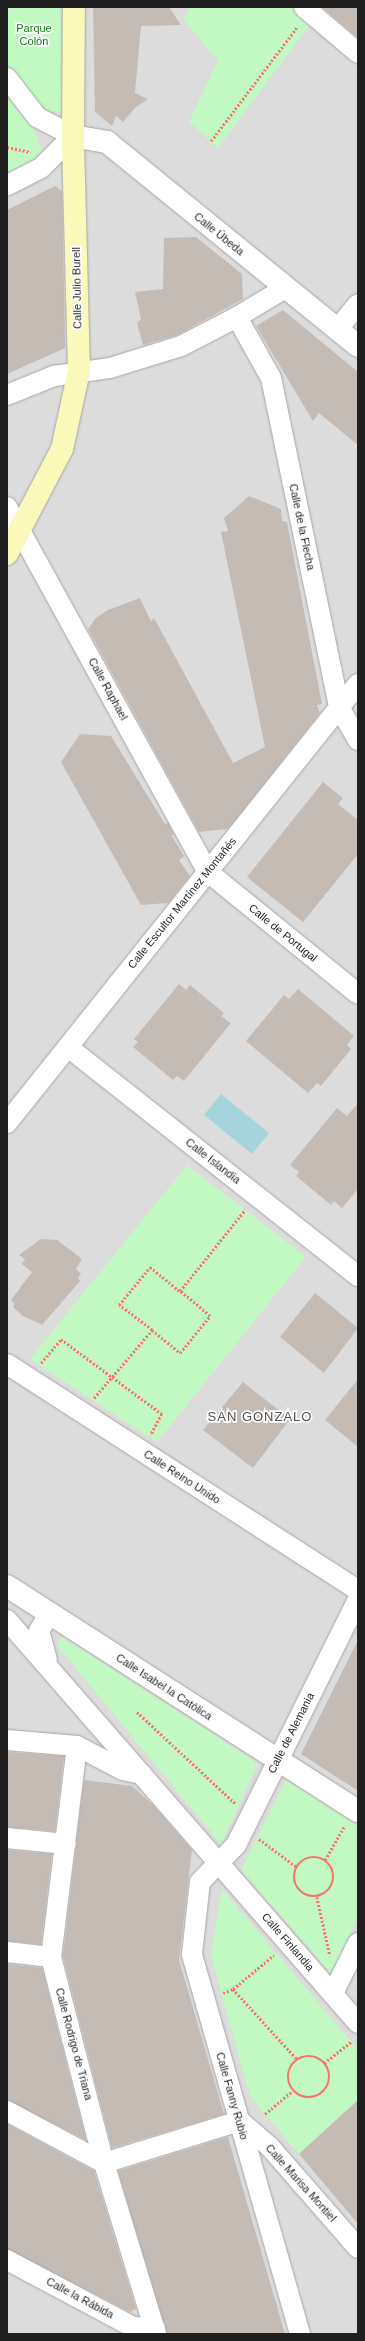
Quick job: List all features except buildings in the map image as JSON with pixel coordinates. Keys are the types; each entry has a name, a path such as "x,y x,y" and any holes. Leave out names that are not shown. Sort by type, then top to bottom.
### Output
{"main road":[{"name":"Calle Julio Burell","path":"7,554 62,449 79,372 73,136 74,7"}],"street":[{"path":"303,13 358,53"},
{"path":"7,78 37,117 73,136 41,168 7,185"},
{"name":"Calle Úbeda","path":"73,136 107,142 358,346"},
{"path":"7,395 54,376 110,368 181,346 237,317 285,288"},
{"path":"337,330 358,304"},
{"name":"Calle de la Flecha","path":"237,317 271,378 339,707 358,740"},
{"name":"Calle Raphael","path":"7,507 21,529 208,872"},
{"name":"Calle Escultor Martínez Montañés","path":"7,1123 358,684"},
{"name":"Calle de Portugal","path":"208,872 358,994"},
{"name":"Calle Islandia","path":"68,1047 358,1276"},
{"name":"Calle Reino Unido","path":"7,1364 358,1590"},
{"name":"Calle Isabel la Católica","path":"7,1586 278,1760 353,1815"},
{"name":"Calle de Alemania","path":"218,1861 236,1845 358,1599"},
{"path":"48,1664 39,1631 50,1613"},
{"path":"7,1620 48,1664 218,1861"},
{"path":"7,1740 77,1746 123,1770 142,1774"},
{"name":"Calle Rodrigo de Triana","path":"77,1746 51,1957 104,2163 155,2331"},
{"path":"7,1838 66,1844"},
{"name":"Calle Finlandia","path":"218,1861 358,2023"},
{"name":"Calle Fanny Rubio","path":"218,1861 200,1882 192,1954 300,2334"},
{"path":"333,1993 358,1943"},
{"path":"7,1952 51,1957"},
{"path":"7,2111 104,2163 240,2121"},
{"name":"Calle Marisa Montiel","path":"240,2121 269,2146 358,2248"},
{"name":"Calle la Rábida","path":"7,2260 133,2327 155,2331"}],"path":[{"path":"211,141 303,13"},
{"path":"7,147 36,153"},
{"path":"180,1291 246,1210"},
{"path":"150,1267 210,1316 180,1353 152,1330 119,1305 150,1267"},
{"path":"93,1400 152,1330"},
{"path":"39,1365 61,1339 113,1376 162,1414 150,1438"},
{"path":"137,1712 238,1806"},
{"path":"325,1860 353,1815"},
{"path":"257,1838 297,1867"},
{"path":"313,1857 325,1860 334,1871 333,1885 330,1891 317,1897 311,1897 299,1891 294,1879 297,1867 313,1857"},
{"path":"317,1897 332,1962"},
{"path":"222,1994 233,1990 276,1953"},
{"path":"233,1990 297,2060"},
{"path":"324,2063 351,2042"},
{"path":"311,2056 324,2063 330,2075 327,2088 323,2093 317,2097 304,2098 292,2091 287,2078 288,2071 297,2060 311,2056"},
{"path":"265,2114 292,2091"}],"shaded area":[{"path":"7,7 358,7 358,2334 7,2334"}],"green space":[{"name":"Parque Colón","path":"7,7 61,7 61,111 44,111 7,63"},
{"path":"190,7 290,7 310,24 218,148 189,122 218,61 183,19"},
{"path":"7,90 32,124 43,154 7,173"},
{"path":"187,1165 306,1257 157,1442 30,1359"},
{"path":"62,1637 258,1763 221,1844 57,1645"},
{"path":"286,1780 358,1826 358,1917 331,1973 241,1870"},
{"path":"222,1889 358,2050 358,2100 299,2154 250,2096 211,1955"}],"water":[{"path":"221,1094 269,1133 252,1154 204,1115"}],"district":[{"name":"SAN GONZALO","path":"260,1417"}]}
